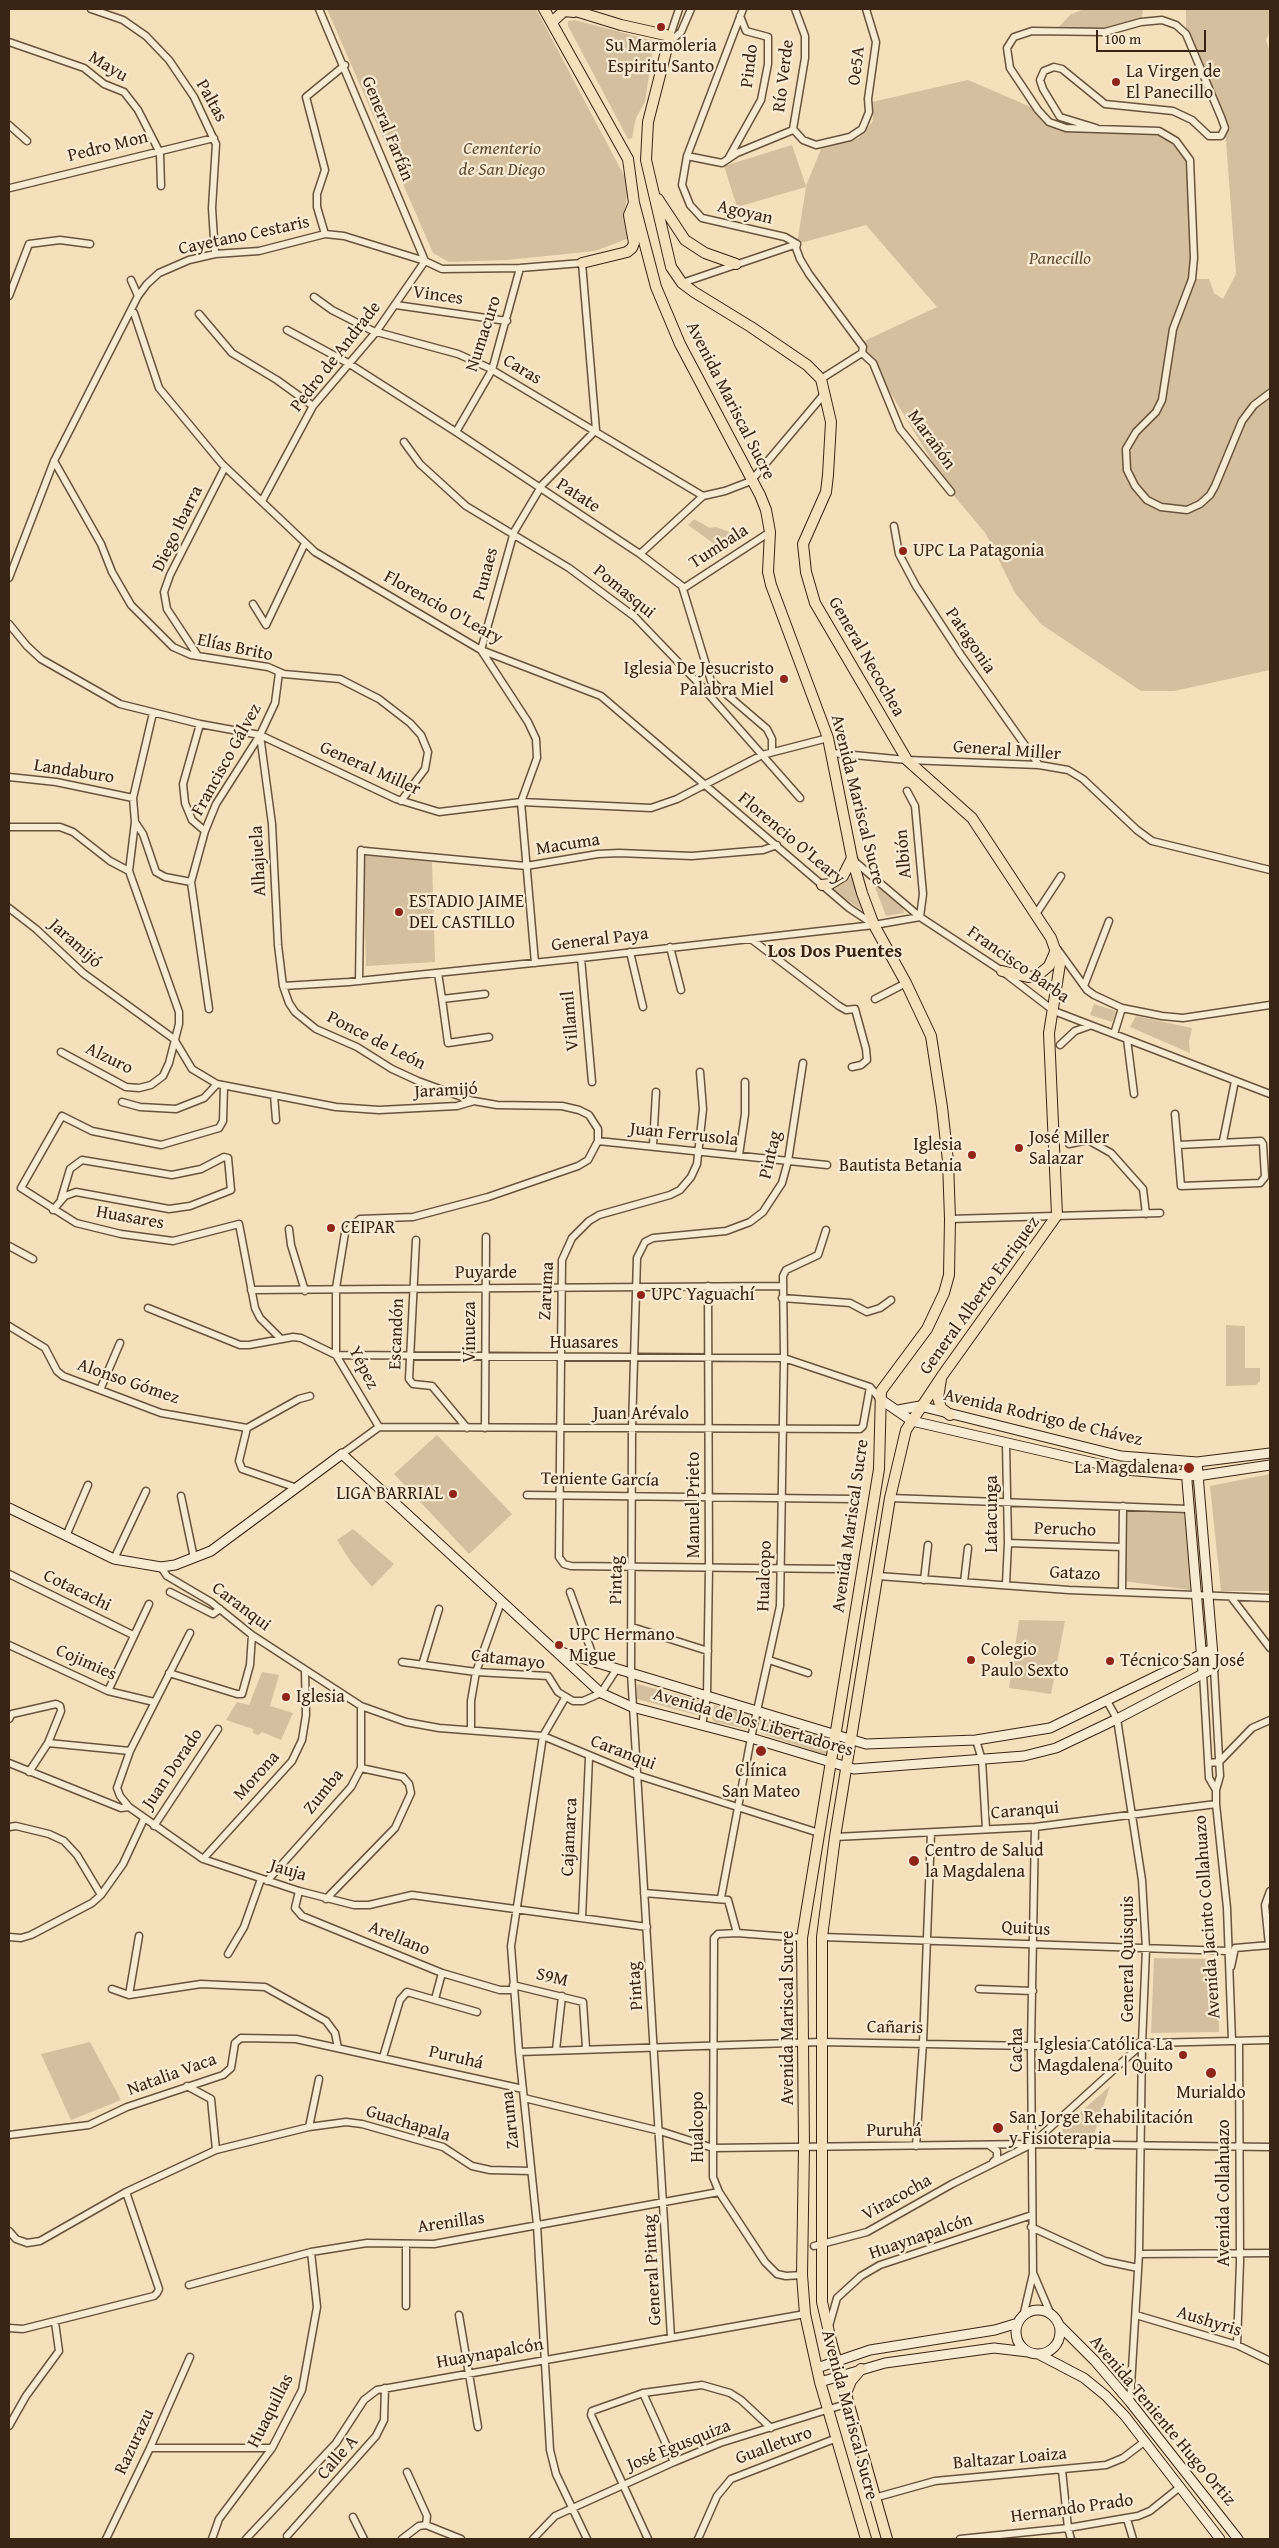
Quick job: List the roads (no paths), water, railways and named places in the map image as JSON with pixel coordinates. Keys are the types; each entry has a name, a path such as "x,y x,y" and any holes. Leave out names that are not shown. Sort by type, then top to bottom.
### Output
{"main road":[{"name":"Avenida Mariscal Sucre","path":"544,9 628,158 634,204 656,287 680,344 766,510 770,532 768,572 771,585 828,738 852,858 874,924 906,983 934,1045 948,1161 949,1275 944,1293 927,1329 884,1384 880,1400 879,1469 861,1570 837,1736 802,1938 804,2147 802,2275 805,2314 820,2382 866,2539"},
{"path":"552,22 564,11 572,10 670,36 648,122 646,160 655,193 668,258 682,283 807,365 821,379"},
{"path":"655,193 685,240 705,253 736,264"},
{"path":"582,263 627,252 632,248 634,243 629,215 634,204"},
{"name":"General Necochea","path":"821,379 831,422 828,474 826,492 803,544 806,572 814,603 907,760 972,818 1036,914 1056,948"},
{"path":"822,885 830,884 843,876 852,858"},
{"path":"1002,971 1028,977 1037,976 1049,966 1056,948"},
{"name":"General Alberto Enriquez","path":"912,1421 920,1406 1058,1215 1049,1033 1054,1012 1060,964 1056,948"},
{"path":"942,1376 938,1398 941,1408 950,1414"},
{"name":"Avenida Mariscal Sucre","path":"887,2539 824,2314 818,2245 822,2147 822,1937 835,1837 890,1498 902,1442 906,1430 912,1421"},
{"path":"847,2398 851,2381 861,2369"}],"street":[{"name":"Paltas","path":"91,9 123,20 146,36 169,60 194,97 214,138 217,156 212,208 215,254"},
{"name":"General Farfán","path":"320,9 345,65 425,261"},
{"path":"679,9 670,36 674,38 681,32 691,9"},
{"name":"Agoyan","path":"743,9 687,156 682,185 690,205 702,218 785,237 797,244"},
{"name":"Río Verde","path":"795,9 806,36 805,58 793,117 793,130 810,144 834,142 850,137 862,129 869,112 868,99"},
{"name":"Oe5A","path":"866,9 876,42 868,99"},
{"name":"Pindo","path":"728,159 761,100 768,64 768,37 747,31 740,16"},
{"path":"1096,128 1060,117 1043,89 1040,80 1044,71 1054,67 1062,69 1105,104 1173,111 1192,120 1209,136 1221,136 1225,128 1221,117 1186,34 1176,24 1162,20 1142,22 1105,32 1032,31 1019,34 1009,42 1007,55 1010,68 1038,110 1049,122 1066,128 1159,131 1168,135 1186,152 1192,166 1194,258 1192,280 1173,329 1162,400 1156,412 1136,432 1126,449 1127,470 1135,486 1147,500 1161,507 1187,510 1200,504 1210,495 1215,486 1242,421 1254,405 1270,393"},
{"name":"Mayu","path":"9,42 84,68 104,84 124,92 138,110 162,160 161,186"},
{"path":"325,234 317,207 317,194 325,170 306,97 345,65"},
{"path":"9,125 27,141"},
{"path":"687,156 720,163 737,152 793,130"},
{"name":"Pedro Mon","path":"10,188 158,150 214,138"},
{"name":"Cayetano Cestaris","path":"9,578 54,461 138,296 159,273 189,260 215,254 259,251 325,234 344,236 425,261 442,269 520,268 582,263"},
{"path":"9,296 29,244 69,240 90,244"},
{"path":"682,283 797,244 796,248 805,267 863,347 862,353 821,379"},
{"name":"Pedro de Andrade","path":"262,501 313,406 376,332 425,261"},
{"path":"582,263 596,430"},
{"name":"Numacuro","path":"456,432 492,370 520,268"},
{"path":"131,280 138,296"},
{"name":"Caras","path":"314,297 332,310 376,332 458,354 492,370 596,430 703,496"},
{"name":"Vinces","path":"396,305 506,321"},
{"name":"Florencio O'Leary","path":"131,310 159,388 225,467 315,552 481,650 602,696 822,885 874,924"},
{"path":"199,314 232,353 277,380 313,406"},
{"name":"Patate","path":"287,330 348,363 456,432 640,554 684,588"},
{"name":"Marañón","path":"862,353 873,363 900,429 951,492"},
{"path":"640,554 703,496 725,491 751,481 825,393"},
{"name":"Punaes","path":"481,650 513,536 539,488 596,430"},
{"name":"Pomasqui","path":"404,442 420,464 466,506 569,568 612,598 635,617 704,689 800,798"},
{"name":"Elías Brito","path":"54,461 101,544 112,572 132,605 173,647 198,656 268,667 280,673 340,679 379,699 410,724 421,735 428,752 425,768 401,801"},
{"name":"Diego Ibarra","path":"198,656 167,609 164,592 170,575 225,467"},
{"name":"Patagonia","path":"894,526 899,554 916,586 961,655 1039,765"},
{"name":"Tumbala","path":"684,588 770,532"},
{"path":"253,604 266,625 305,543"},
{"path":"684,588 711,681 767,729 772,740 772,751"},
{"name":"General Miller","path":"9,624 27,646 41,659 120,704 200,724 260,735 401,801 439,812 521,802 651,808 676,800 762,754 828,738"},
{"path":"481,650 528,722 536,739 537,758 521,802 535,963"},
{"name":"Francisco Gálvez","path":"209,1009 191,882 205,831 216,804 260,735 275,703 280,673"},
{"path":"704,689 711,681"},
{"path":"9,827 60,827 73,832 110,861 130,871 135,822 133,798 153,713"},
{"path":"200,724 183,784 185,803 192,820 205,831"},
{"name":"Alhajuela","path":"260,735 272,824 283,986"},
{"name":"General Miller","path":"832,754 907,760 1039,765 1068,770 1083,779 1137,830 1152,841 1270,870"},
{"name":"Landaburo","path":"9,778 56,782 133,798"},
{"name":"Albión","path":"907,791 915,806 923,894 920,917"},
{"path":"135,822 143,834 156,872 165,877 191,882"},
{"name":"Macuma","path":"359,981 363,850 526,866 605,854 692,856 763,850 777,845"},
{"name":"Francisco Barba","path":"852,858 920,917 1002,971 1054,1012 1270,1094"},
{"name":"Alzuro","path":"61,1052 126,1087 139,1088 151,1085 167,1070 179,1024 179,1012 130,871"},
{"path":"1036,914 1061,876"},
{"name":"Jaramijó","path":"9,908 36,928 83,973 174,1039 192,1069 217,1084 336,1107 379,1110 457,1106 474,1101 497,1105 562,1106 579,1110 589,1115 598,1129 598,1141"},
{"name":"General Paya","path":"283,986 359,981 535,963 751,939 920,917"},
{"path":"1084,986 1109,921"},
{"path":"751,939 839,1006 846,1010 855,1009 866,1049 866,1060 862,1065 852,1067"},
{"path":"670,947 681,990"},
{"name":"General Necochea","path":"1056,948 1084,986 1094,996 1122,1008 1183,1018 1270,1005"},
{"path":"630,952 643,1007"},
{"name":"Villamil","path":"581,958 592,1082"},
{"path":"438,973 448,1043 489,1037"},
{"path":"875,999 906,983"},
{"name":"Ponce de León","path":"283,986 295,1012 316,1028 357,1047 392,1069 418,1081 474,1101"},
{"path":"442,999 485,994"},
{"path":"1114,1034 1122,1008"},
{"path":"1060,1045 1075,1031 1090,1025"},
{"path":"1127,1039 1134,1094"},
{"name":"Pintag","path":"665,2202 632,1707 632,1429 637,1258 645,1242 653,1238 726,1231 750,1222 763,1212 776,1195 788,1161 803,1063"},
{"name":"Zaruma","path":"633,1566 570,1566 561,1561 558,1553 560,1495 559,1358 562,1260 572,1238 580,1228 599,1215 670,1195 680,1190 692,1177 699,1151 703,1109 700,1072"},
{"path":"1223,1141 1235,1081"},
{"path":"739,1155 745,1114 745,1082"},
{"path":"122,1102 140,1107 176,1109 204,1098 217,1084"},
{"name":"Huasares","path":"224,1086 223,1120 219,1128 162,1145 92,1131 62,1116 21,1188 76,1223 121,1234 178,1240 239,1224 255,1308 260,1318 280,1338"},
{"path":"654,1145 656,1092"},
{"path":"274,1095 276,1120"},
{"path":"1175,1114 1181,1186 1260,1183 1263,1181 1264,1160 1261,1141 1223,1141 1178,1145"},
{"path":"1069,1144 1088,1140 1111,1153 1143,1189 1146,1214"},
{"path":"336,1288 342,1240 345,1233 354,1223 368,1217 413,1217 488,1197 562,1173 588,1160 598,1141"},
{"name":"Juan Ferrusola","path":"598,1141 654,1145 827,1165"},
{"path":"53,1210 61,1199 70,1169 82,1160 172,1175 201,1169 224,1157 228,1158 231,1190 190,1206 168,1209 76,1192 61,1199"},
{"path":"950,1218 1160,1213"},
{"path":"290,1229 291,1245 305,1291"},
{"path":"782,1286 786,1270 818,1255 826,1230"},
{"name":"Vinueza","path":"486,1237 486,1428"},
{"name":"Escandón","path":"416,1240 410,1383 432,1386 467,1428"},
{"path":"9,1246 33,1258"},
{"name":"Manuel Prieto","path":"702,1724 707,1696 708,1651 708,1286"},
{"name":"Puyarde","path":"251,1290 782,1286"},
{"name":"Hualcopo","path":"721,1898 751,1738 778,1622 782,1568 781,1498 784,1358 782,1286"},
{"name":"Yépez","path":"336,1288 336,1355 379,1427"},
{"path":"782,1298 850,1303 867,1312 880,1308 891,1300"},
{"name":"Huasares","path":"148,1308 240,1345 249,1345 280,1338 301,1338 336,1355 559,1358 784,1358 870,1387"},
{"name":"Alonso Gómez","path":"9,1326 45,1348 60,1374 161,1413 246,1428"},
{"path":"100,1390 120,1344"},
{"path":"870,1387 880,1400"},
{"name":"Juan Arévalo","path":"379,1427 860,1429 863,1426 870,1387"},
{"path":"297,1488 242,1469 239,1466 246,1428 299,1398 310,1396"},
{"name":"Avenida Rodrigo de Chávez","path":"880,1400 898,1410 912,1421 1125,1470 1197,1476 1270,1465"},
{"name":"Avenida Rodrigo de Chávez","path":"898,1410 920,1406 1121,1456 1197,1462 1270,1453"},
{"path":"9,1508 114,1560 161,1567 211,1551 233,1537 379,1427"},
{"name":"Latacunga","path":"1006,1444 1008,1543 1006,1584"},
{"name":"Avenida de los Libertadores","path":"342,1454 601,1693 632,1707 702,1724 847,1768 1024,1756 1056,1748 1117,1719 1214,1668"},
{"path":"1152,1458 1152,1473"},
{"name":"Avenida Jacinto Collahuazo","path":"1186,1461 1188,1509 1203,1673 1209,1778 1216,1790"},
{"name":"Avenida Jacinto Collahuazo","path":"1197,1462 1214,1668 1220,1776 1216,1790 1216,1804 1227,1908 1228,1970 1235,2041"},
{"path":"66,1536 88,1485"},
{"path":"114,1560 146,1491"},
{"name":"Teniente García","path":"526,1494 854,1499"},
{"path":"181,1496 194,1558"},
{"path":"890,1498 1188,1509"},
{"path":"1122,1506 1122,1590"},
{"name":"Perucho","path":"1008,1543 1121,1547"},
{"path":"924,1580 928,1545"},
{"path":"964,1582 968,1548"},
{"path":"633,1566 836,1569"},
{"name":"Caranqui","path":"161,1567 167,1576 220,1609 252,1635 305,1671 362,1706 406,1722 439,1728 543,1736 589,1757 636,1775 819,1833"},
{"path":"9,1584 11,1575"},
{"name":"Cotacachi","path":"11,1575 132,1635"},
{"name":"Gatazo","path":"878,1576 1069,1590 1122,1590 1270,1598"},
{"path":"170,1592 213,1614 220,1609"},
{"path":"570,1592 596,1664"},
{"path":"1231,1597 1270,1648"},
{"path":"471,1729 471,1701 476,1672 501,1602"},
{"path":"108,1691 132,1635 149,1604"},
{"path":"422,1666 439,1609"},
{"path":"632,1627 708,1651"},
{"name":"Jauja","path":"190,1633 130,1751 117,1788 120,1796 129,1807 203,1859 299,1891 354,1905 369,1905 412,1894 647,1927"},
{"path":"169,1672 242,1694 250,1665 252,1635"},
{"name":"Cojimies","path":"9,1645 108,1691 154,1702"},
{"name":"Avenida de los Libertadores","path":"553,1650 866,1744 976,1740 1050,1728 1212,1649"},
{"path":"770,1660 808,1673"},
{"name":"Catamayo","path":"402,1662 476,1672 548,1676 558,1692 565,1698"},
{"path":"565,1698 583,1701 601,1693 616,1670"},
{"name":"Morona","path":"203,1859 292,1761 302,1740 306,1715 305,1671"},
{"name":"Zaruma","path":"565,1698 543,1736 511,1946 519,2052 537,2225 552,2463 587,2539"},
{"name":"General Quisquis","path":"1107,1701 1117,1719 1132,1814 1142,1880 1146,1949 1142,2044 1139,2254 1130,2402"},
{"path":"10,1716 56,1704 60,1706 61,1711 48,1743 29,1772"},
{"name":"Zumba","path":"264,1880 350,1788 361,1768 362,1706"},
{"path":"1208,1763 1219,1762 1252,1728 1270,1720"},
{"name":"Juan Dorado","path":"154,1826 218,1730"},
{"path":"976,1740 982,1760 986,1829"},
{"path":"48,1743 130,1751"},
{"name":"Cajamarca","path":"582,1918 589,1757"},
{"path":"9,1763 121,1808 129,1807"},
{"path":"326,1899 395,1828 411,1793 409,1784 403,1778 361,1768"},
{"name":"Caranqui","path":"835,1837 1035,1827 1216,1804"},
{"path":"9,1936 22,1938 31,1935 92,1903 101,1895 123,1864 144,1819"},
{"path":"9,1827 16,1826 49,1834 64,1841 77,1855 101,1895"},
{"name":"Cacha","path":"1021,2320 1033,2274 1031,2227 1031,2046 1035,1827"},
{"path":"916,2146 923,2043 931,1832"},
{"path":"228,1954 244,1927 264,1880"},
{"name":"Arellano","path":"299,1891 295,1905 299,1914 442,1973 500,1990 513,1987"},
{"path":"1228,1970 1232,1965 1235,1948 1269,1945 1265,1906 1270,1891"},
{"path":"644,1894 721,1898 728,1900 730,1904 737,1933 802,1938"},
{"name":"Hualcopo","path":"737,1933 715,1935 713,2177 719,2192 771,2269 777,2274 786,2276 802,2275"},
{"path":"129,1995 138,1936"},
{"name":"Quitus","path":"822,1937 926,1939 1034,1945 1228,1951"},
{"path":"434,1999 442,1973"},
{"path":"112,1989 129,1995 201,1984 265,1987 326,2021 335,2033 338,2048"},
{"name":"S9M","path":"513,1987 583,2002 586,2048"},
{"path":"979,1989 1033,1991"},
{"path":"383,2057 402,1996 411,1992 477,2012"},
{"path":"556,2050 562,1996"},
{"name":"Natalia Vaca","path":"9,2135 89,2125 127,2107 227,2072 233,2064 236,2043 241,2038 296,2039 383,2057"},
{"name":"Cañaris","path":"519,2052 586,2048 802,2042 1031,2046 1270,2040"},
{"name":"Avenida Collahuazo","path":"1235,2041 1239,2147 1240,2253 1238,2345"},
{"name":"Viracocha","path":"818,2245 867,2232 1032,2144 1142,2044"},
{"name":"Puruhá","path":"383,2057 523,2089"},
{"path":"309,2127 319,2079"},
{"path":"187,2086 211,2099 216,2150"},
{"name":"Puruhá","path":"524,2098 660,2131 713,2148 1032,2144 1270,2147"},
{"name":"Guachapala","path":"9,2231 16,2239 27,2243 40,2241 126,2192 216,2150 309,2127 346,2122 362,2124 443,2147 472,2166 490,2170 531,2171"},
{"path":"989,2145 997,2151 997,2158 990,2165"},
{"path":"9,2328 23,2329 55,2322 154,2296 159,2289 126,2192"},
{"name":"Arenillas","path":"189,2285 311,2252 366,2243 434,2244 719,2192"},
{"name":"General Pintag","path":"665,2202 671,2337"},
{"name":"Huaynapalcón","path":"828,2328 837,2298 849,2286 880,2265 1032,2216"},
{"path":"1031,2227 1105,2261 1138,2268"},
{"path":"406,2244 406,2306"},
{"name":"Huaquillas","path":"212,2539 219,2519 272,2448 302,2390 306,2377 317,2307 311,2252"},
{"path":"1139,2254 1270,2254"},
{"name":"Cacha","path":"1033,2274 1051,2315"},
{"name":"Huaynapalcón","path":"824,2314 833,2307"},
{"path":"817,2368 870,2350 996,2330 1037,2311 1051,2315 1059,2325 1060,2335 1057,2344 1050,2350 1040,2354 994,2348 885,2362 820,2382"},
{"name":"Huaynapalcón","path":"246,2539 336,2443 370,2394 385,2388 805,2314"},
{"path":"459,2315 478,2427"},
{"name":"Aushyris","path":"1136,2315 1238,2345 1270,2361"},
{"path":"1021,2320 1017,2337 1021,2346 1028,2352"},
{"path":"9,2426 26,2396 59,2351 55,2322"},
{"name":"Avenida Teniente Hugo Ortiz","path":"1059,2325 1095,2361 1130,2402 1238,2539"},
{"name":"Avenida Teniente Hugo Ortiz","path":"1040,2354 1091,2383 1125,2416 1220,2539"},
{"name":"Razurazu","path":"106,2539 150,2448 190,2357"},
{"path":"648,2539 591,2412 643,2393 702,2385 716,2388 741,2400 771,2428"},
{"name":"Calle A","path":"287,2536 376,2436 384,2420 385,2388"},
{"path":"643,2393 674,2462"},
{"name":"José Egusquiza","path":"533,2539 555,2516 674,2462 720,2443 828,2410 847,2398"},
{"name":"Gualleturo","path":"698,2539 717,2496 730,2479 837,2438"},
{"name":"Baltazar Loaiza","path":"874,2498 935,2481 1062,2470 1115,2462 1144,2442"},
{"path":"150,2448 272,2448"},
{"path":"1062,2470 1068,2528 1071,2539"},
{"path":"407,2472 427,2516 426,2525"},
{"name":"Hernando Prado","path":"960,2539 1010,2536 1127,2518 1150,2510 1180,2487"},
{"path":"353,2517 364,2539"},
{"path":"1127,2518 1133,2539"},
{"path":"402,2539 419,2526 426,2525 461,2539"}],"place":[{"name":"Su Marmoleria Espiritu Santo","path":"661,27"},
{"name":"La Virgen de El Panecillo","path":"1116,82"},
{"name":"UPC La Patagonia","path":"903,551"},
{"name":"Iglesia De Jesucristo Palabra Miel","path":"784,679"},
{"name":"ESTADIO JAIME DEL CASTILLO","path":"399,912"},
{"name":"José Miller Salazar","path":"1019,1148"},
{"name":"Iglesia Bautista Betania","path":"972,1155"},
{"name":"CEIPAR","path":"331,1228"},
{"name":"UPC Yaguachí","path":"641,1295"},
{"name":"La Magdalena","path":"1189,1468"},
{"name":"LIGA BARRIAL","path":"453,1494"},
{"name":"UPC Hermano Migue","path":"559,1645"},
{"name":"Colegio Paulo Sexto","path":"971,1660"},
{"name":"Técnico San José","path":"1110,1661"},
{"name":"Iglesia","path":"286,1697"},
{"name":"Clínica San Mateo","path":"761,1751"},
{"name":"Centro de Salud la Magdalena","path":"914,1861"},
{"name":"Iglesia Católica La Magdalena | Quito","path":"1183,2055"},
{"name":"Murialdo","path":"1211,2073"},
{"name":"San Jorge Rehabilitación y Fisioterapia","path":"998,2128"}],"district":[{"name":"Los Dos Puentes","path":"835,952"}],"park label":[{"name":"Cementerio de San Diego","path":"502,159"},
{"name":"Panecillo","path":"1060,259"}]}
